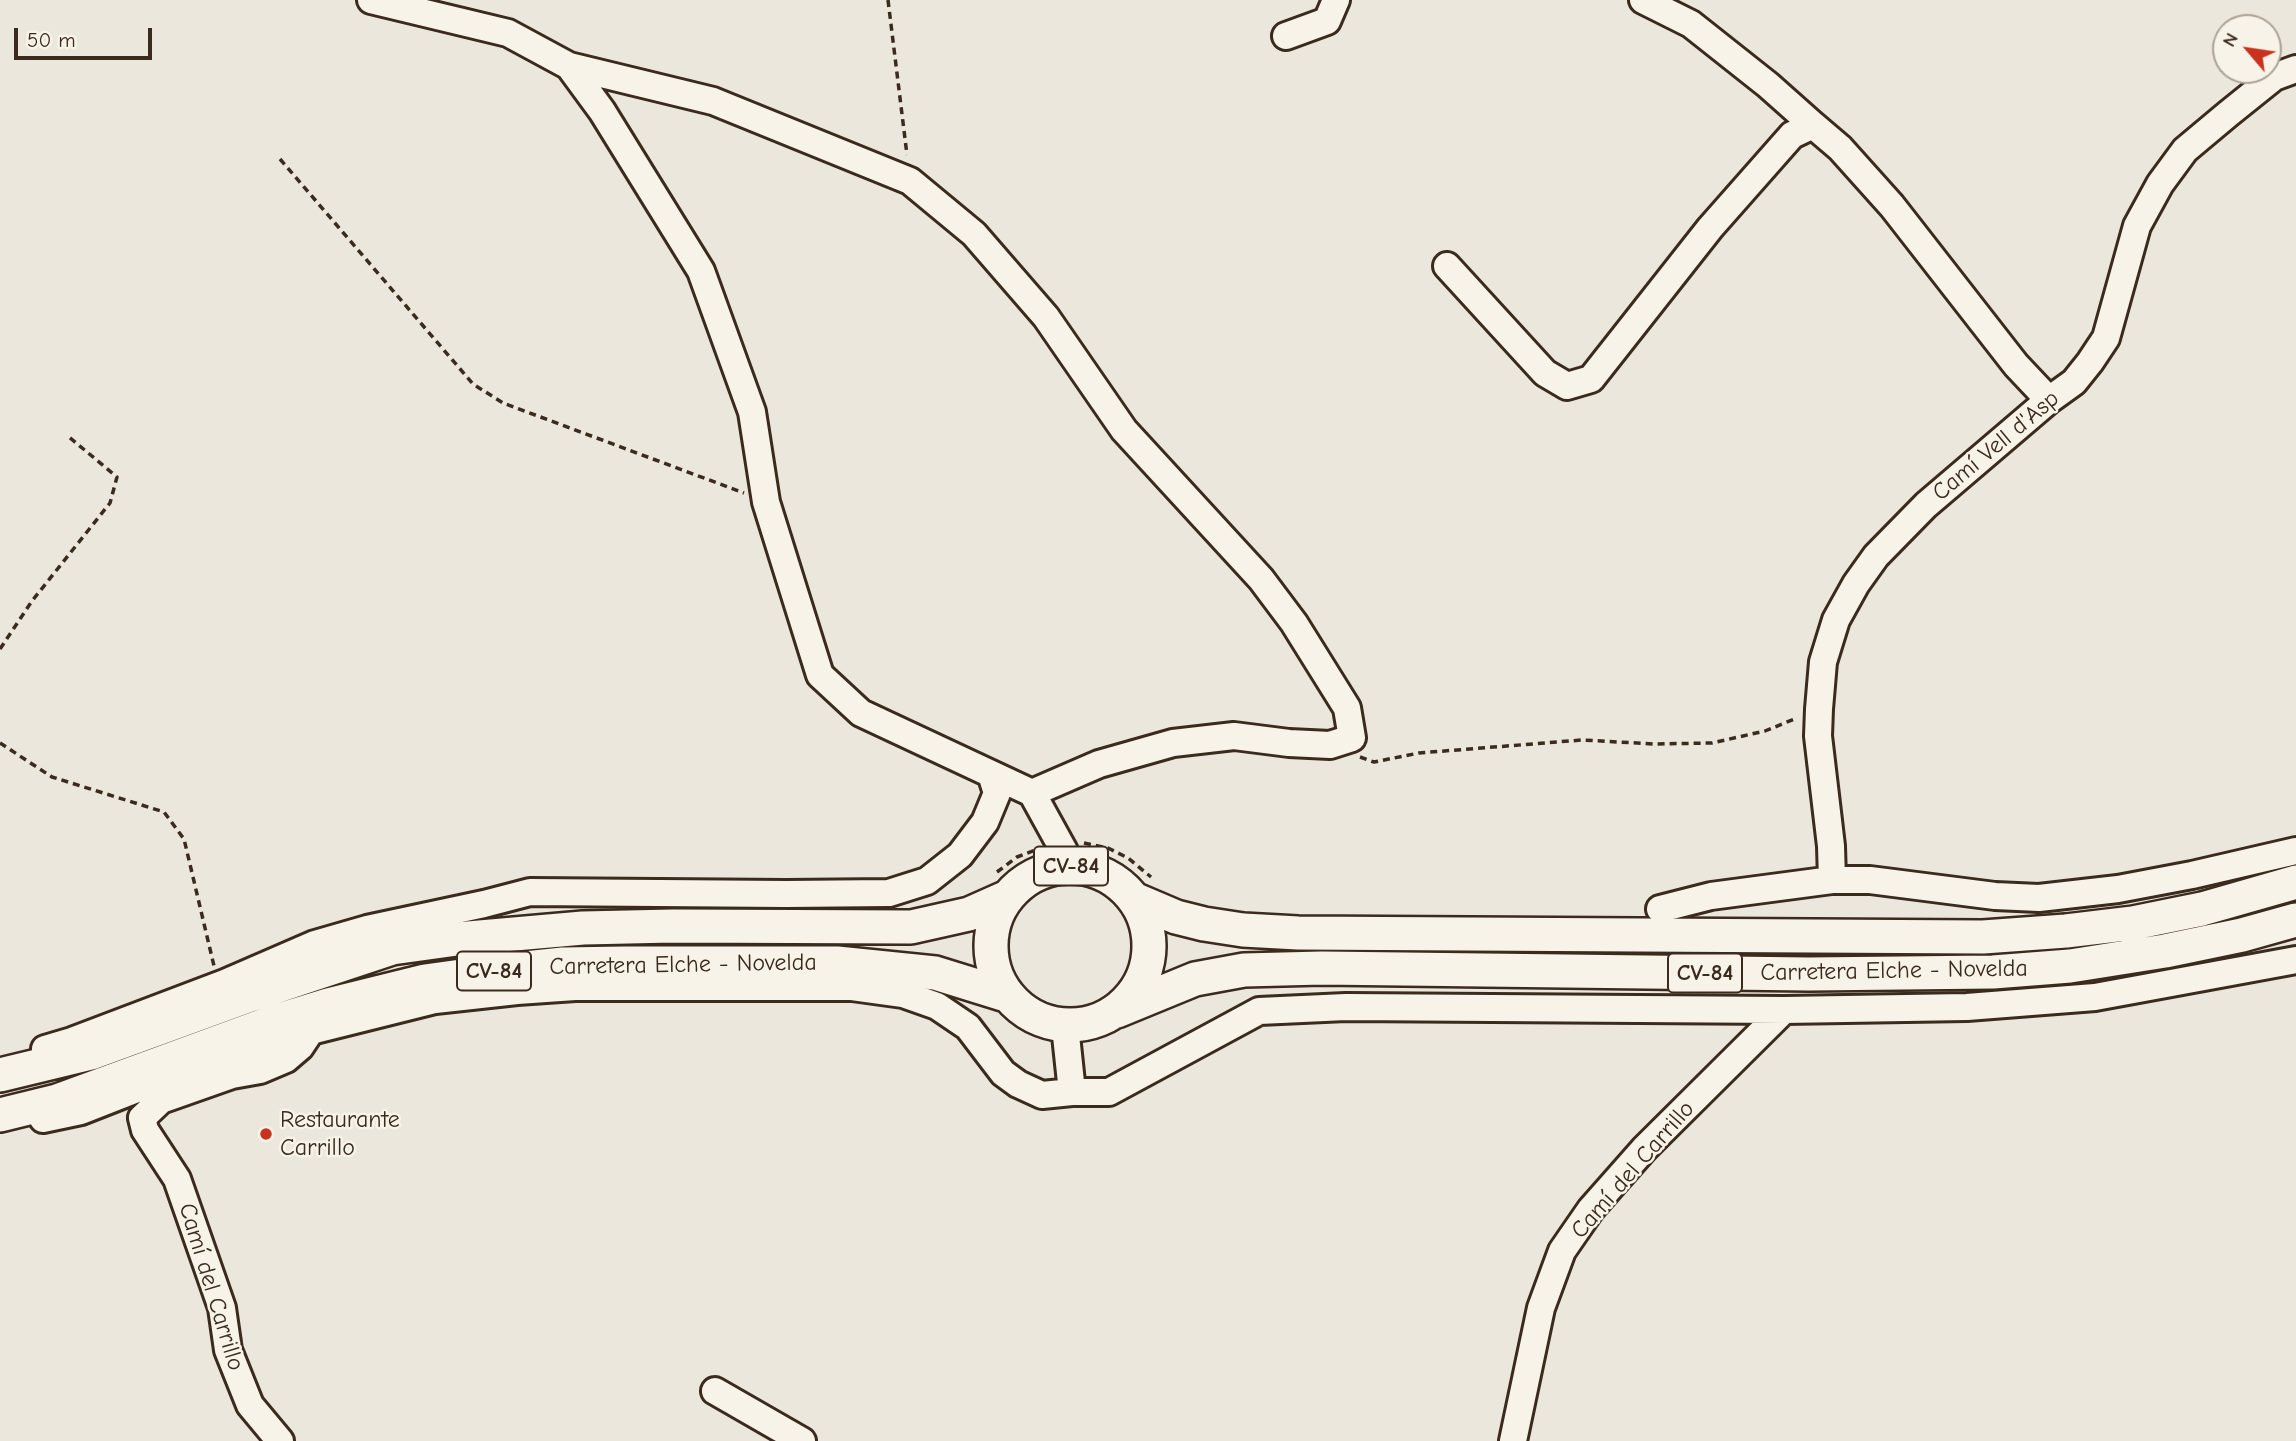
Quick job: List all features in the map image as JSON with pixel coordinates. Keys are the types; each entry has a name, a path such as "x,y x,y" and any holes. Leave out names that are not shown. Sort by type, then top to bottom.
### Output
{"main road":[{"name":"CV-84","path":"1066,866 1081,866 1108,875 1136,900 1148,930 1147,965 1130,999 1117,1011 1092,1023 1065,1026 1046,1023 1027,1014 1006,995 992,966 992,926 1005,898 1031,875 1066,866"},
{"name":"Carretera Elche - Novelda","path":"1136,900 1176,917 1204,924 1243,930 1298,933 1983,937 2133,923 2202,909 2296,882"},
{"name":"Carretera Elche - Novelda","path":"0,1075 91,1053 250,995 392,948 457,939 583,928 911,927 969,914 1005,898"},
{"name":"Carretera Elche - Novelda","path":"1117,1011 1195,979 1244,970 1322,968 1823,974 1993,972 2070,967 2165,951 2242,935 2296,920"},
{"name":"Carretera Elche - Novelda","path":"0,1115 57,1101 273,1022 317,1009 414,984 497,971 563,964 837,963 935,973 1006,995"}],"street":[{"path":"371,0 508,33 569,66 713,102 910,181 974,234 1046,317 1124,430 1261,579 1294,623 1347,708 1352,738 1330,745 1234,736 1173,743 1099,764 1032,793"},
{"path":"1286,36 1327,21 1336,0"},
{"path":"1643,0 1691,24 1768,85 1840,148 1892,206 2016,365 2049,400"},
{"path":"569,66 602,111 701,271 752,412 766,502 820,675 861,713 1032,793 1064,851 1066,866"},
{"name":"Camí Vell d'Asp","path":"1832,880 1831,846 1818,736 1819,709 1824,662 1836,620 1856,584 1876,556 1926,505 2049,400 2074,382 2106,338 2137,226 2160,184 2185,150 2274,77 2296,69"},
{"path":"1447,266 1545,373 1567,386 1591,379 1728,207 1792,135 1813,125"},
{"path":"0,1062 72,1041 219,985 315,944 367,929 530,892 889,893 927,881 960,855 985,822 997,793 990,774"},
{"path":"1660,909 1711,896 1832,880 1870,880 1995,896 2039,898 2118,889 2192,876 2296,851"},
{"path":"0,1128 81,1111 172,1077 312,1031 435,1000 517,991 575,987 852,987 903,994 937,1006 968,1027 1003,1073 1018,1084 1042,1095 1109,1092 1258,1011 1346,1007 1784,1010 1967,1007 2095,997 2296,960"},
{"name":"Camí del Carrillo","path":"1513,1441 1541,1308 1562,1251 1591,1209 1644,1149 1784,1010"},
{"path":"1065,1026 1072,1092"},
{"name":"Camí del Carrillo","path":"280,1441 250,1405 228,1350 222,1308 177,1180 145,1130 142,1118 161,1100 232,1075 260,1070 286,1059 312,1031"},
{"path":"715,1391 802,1441"}],"path":[{"path":"888,0 910,181"},
{"path":"280,159 472,384 503,402 766,502"},
{"path":"0,649 32,601 110,503 117,477 69,437"},
{"path":"1345,740 1352,754 1374,762 1419,752 1534,742 1582,740 1654,744 1712,743 1765,731 1819,709"},
{"path":"0,743 52,778 164,812 184,839 219,985"}],"place":[{"name":"Restaurante Carrillo","path":"266,1134"}]}
